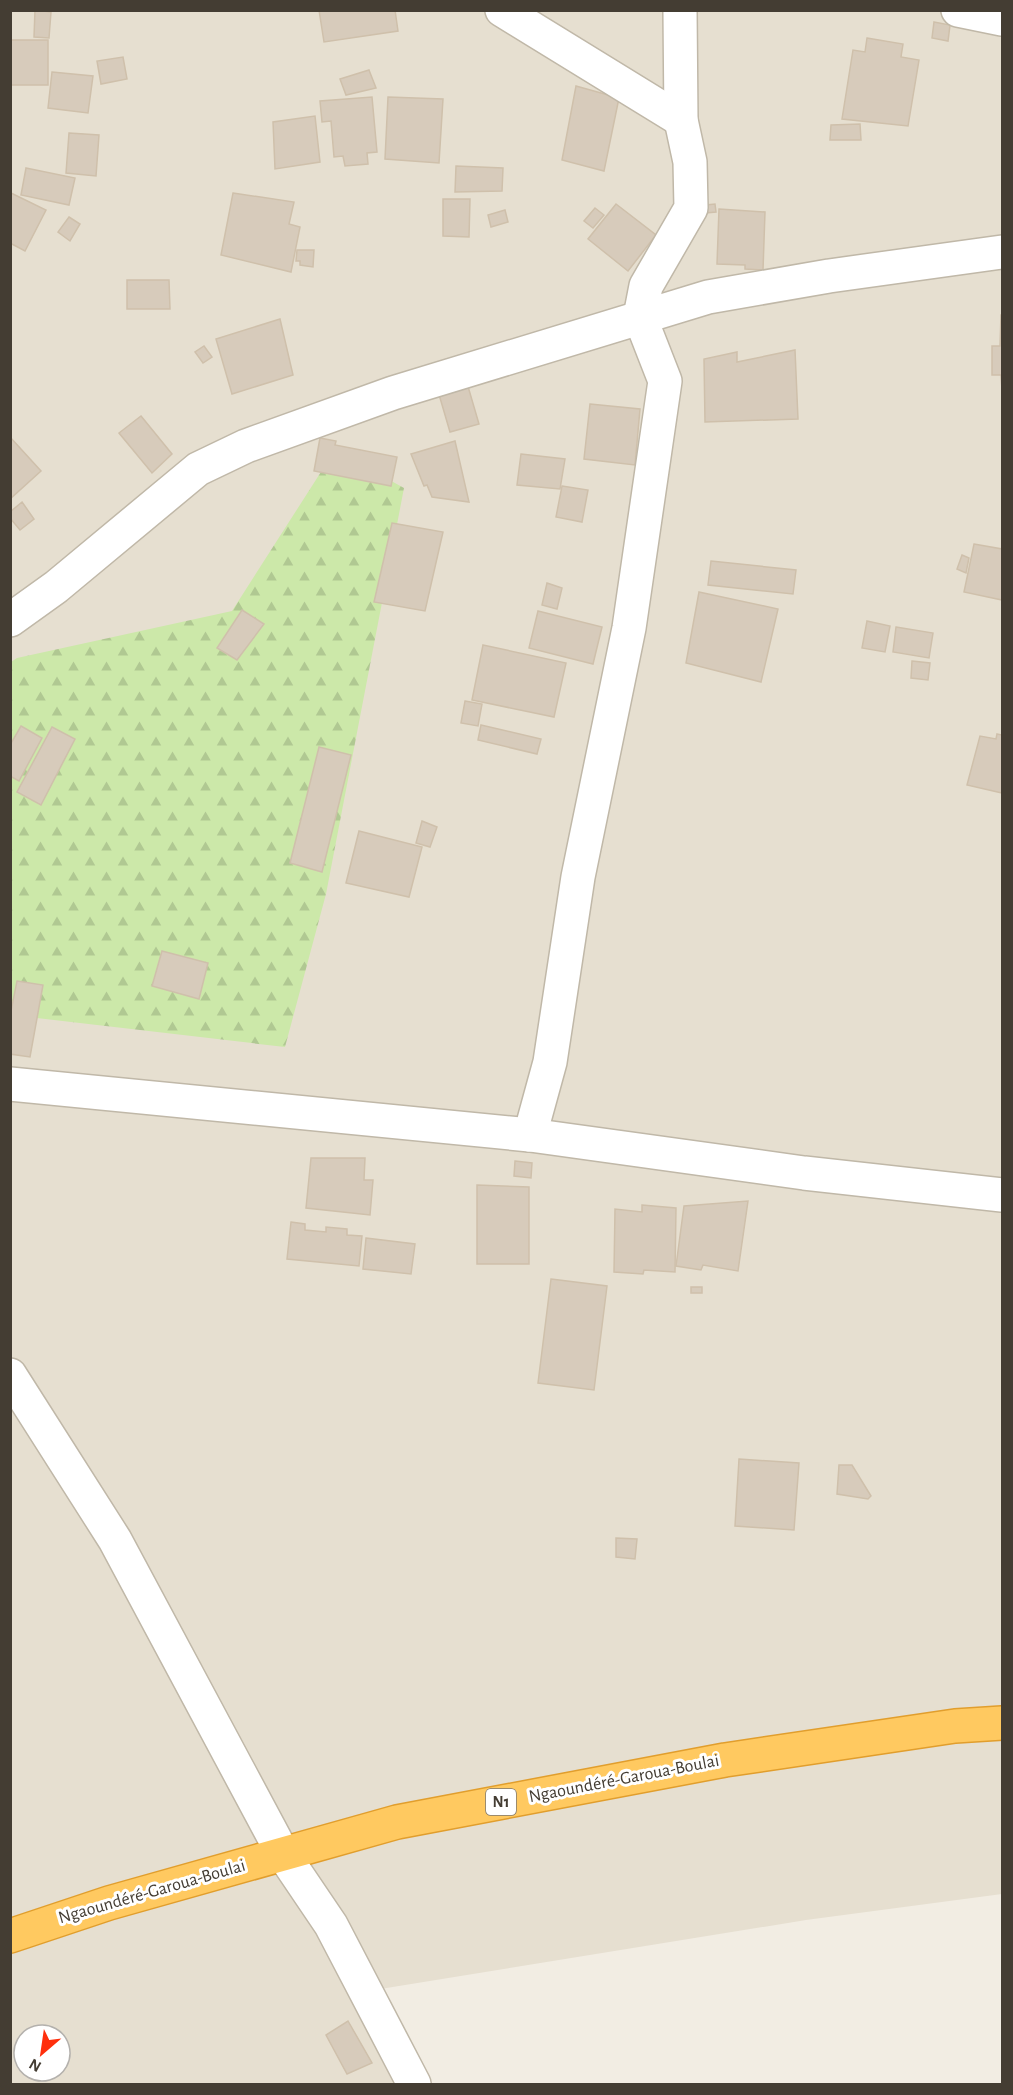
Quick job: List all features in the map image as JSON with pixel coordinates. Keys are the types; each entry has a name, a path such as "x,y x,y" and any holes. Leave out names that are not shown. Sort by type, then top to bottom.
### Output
{"highway":[{"name":"Ngaoundéré-Garoua-Boulai","path":"10,1936 108,1903 397,1822 725,1760 955,1726 1002,1723"}],"street":[{"path":"502,10 511,18 681,120"},
{"path":"530,1135 550,1062 579,878 629,628 665,381 640,316 646,286 691,208 690,162 681,120 680,10"},
{"path":"958,10 1002,19"},
{"path":"10,620 56,587 198,469 246,446 393,393 708,297 807,279 1002,252"},
{"path":"10,1084 530,1135 804,1173 1002,1195"},
{"path":"10,1375 115,1540 282,1854 331,1925 414,2085"}],"shaded area":[{"path":"11,11 1002,11 1002,1894 806,1920 368,1991 413,2084 11,2084"}],"green space":[{"path":"335,450 404,488 326,894 285,1047 11,1015 11,662 17,658 232,611"}],"building":[{"path":"35,10 51,12 49,38 34,37"},
{"path":"319,10 395,10 398,31 324,42"},
{"path":"934,22 950,25 948,41 932,38"},
{"path":"867,38 903,44 901,57 919,60 908,126 842,119 853,50 865,52"},
{"path":"10,40 48,40 48,85 10,85"},
{"path":"123,57 127,79 101,84 97,61"},
{"path":"369,70 376,88 346,95 340,79"},
{"path":"52,72 93,76 88,113 48,108"},
{"path":"576,86 619,98 604,171 562,160"},
{"path":"372,97 377,152 367,153 368,164 345,166 343,156 334,157 331,121 322,122 320,101"},
{"path":"388,97 443,99 439,163 385,159"},
{"path":"315,116 320,162 275,169 273,122"},
{"path":"860,124 861,140 830,140 831,125"},
{"path":"69,133 99,135 96,176 66,173"},
{"path":"456,166 503,168 502,191 455,192"},
{"path":"26,168 75,178 69,205 21,195"},
{"path":"11,193 46,210 25,251 10,243"},
{"path":"233,193 294,202 289,224 300,227 291,272 221,255"},
{"path":"443,199 470,199 469,237 443,236"},
{"path":"616,204 656,235 628,271 588,239"},
{"path":"715,204 716,212 706,213 706,205"},
{"path":"595,208 604,215 593,228 584,221"},
{"path":"719,209 765,212 763,270 745,269 745,265 717,264"},
{"path":"505,210 508,222 491,227 488,215"},
{"path":"69,217 80,224 70,241 58,232"},
{"path":"297,250 314,250 313,267 300,265 300,261 296,261"},
{"path":"127,280 169,280 170,309 127,309"},
{"path":"1001,315 1002,390 1001,375 992,375 992,346 1000,346"},
{"path":"280,319 293,375 232,394 216,339"},
{"path":"204,346 212,357 203,363 195,352"},
{"path":"795,350 798,419 705,422 704,359 737,352 737,362"},
{"path":"467,383 479,424 450,432 438,391"},
{"path":"590,404 640,409 635,465 584,459"},
{"path":"141,416 172,454 152,473 119,433"},
{"path":"10,437 41,471 10,499"},
{"path":"320,438 336,441 335,445 397,457 391,486 314,471"},
{"path":"455,441 469,502 432,497 427,485 424,486 411,454"},
{"path":"521,454 565,459 560,489 517,485"},
{"path":"562,486 588,490 582,522 556,517"},
{"path":"22,502 34,519 20,530 10,518 10,512"},
{"path":"392,523 443,532 425,611 374,602"},
{"path":"974,544 1002,549 1002,600 964,592"},
{"path":"962,555 969,558 966,573 957,569"},
{"path":"711,561 796,570 793,594 708,585"},
{"path":"547,583 562,588 557,609 542,605"},
{"path":"699,592 778,609 761,682 686,663"},
{"path":"242,610 264,624 237,660 217,648"},
{"path":"538,611 602,627 593,664 529,648"},
{"path":"867,621 890,626 885,652 862,648"},
{"path":"896,627 933,633 929,658 893,652"},
{"path":"483,645 566,663 554,717 472,700"},
{"path":"912,661 930,663 928,680 911,678"},
{"path":"465,701 482,704 478,726 461,723"},
{"path":"481,725 541,739 537,754 478,740"},
{"path":"21,726 42,738 19,781 10,776 10,745"},
{"path":"52,727 75,739 41,805 17,792"},
{"path":"997,734 1002,735 1002,793 967,785 980,736 996,739"},
{"path":"319,747 351,755 322,872 290,863"},
{"path":"422,821 437,827 430,847 416,843"},
{"path":"359,831 422,847 409,897 346,883"},
{"path":"162,951 208,963 199,999 152,986"},
{"path":"17,981 43,985 30,1057 10,1054 10,1016"},
{"path":"311,1158 365,1158 364,1180 373,1180 370,1215 306,1208"},
{"path":"515,1161 532,1163 531,1178 514,1176"},
{"path":"477,1185 529,1187 529,1264 477,1264"},
{"path":"748,1201 738,1271 703,1265 701,1270 676,1266 684,1206"},
{"path":"642,1205 676,1208 675,1272 644,1270 643,1274 614,1272 615,1209 642,1212"},
{"path":"291,1222 305,1224 305,1230 326,1232 326,1227 347,1229 347,1235 362,1236 359,1266 287,1259"},
{"path":"366,1238 415,1244 411,1274 363,1269"},
{"path":"551,1279 607,1286 594,1390 538,1383"},
{"path":"691,1287 702,1287 702,1293 691,1293"},
{"path":"739,1459 799,1463 794,1530 735,1526"},
{"path":"839,1465 852,1465 871,1496 868,1499 837,1494"},
{"path":"616,1538 637,1539 635,1559 616,1557"},
{"path":"348,2021 372,2063 347,2074 326,2035"}]}
